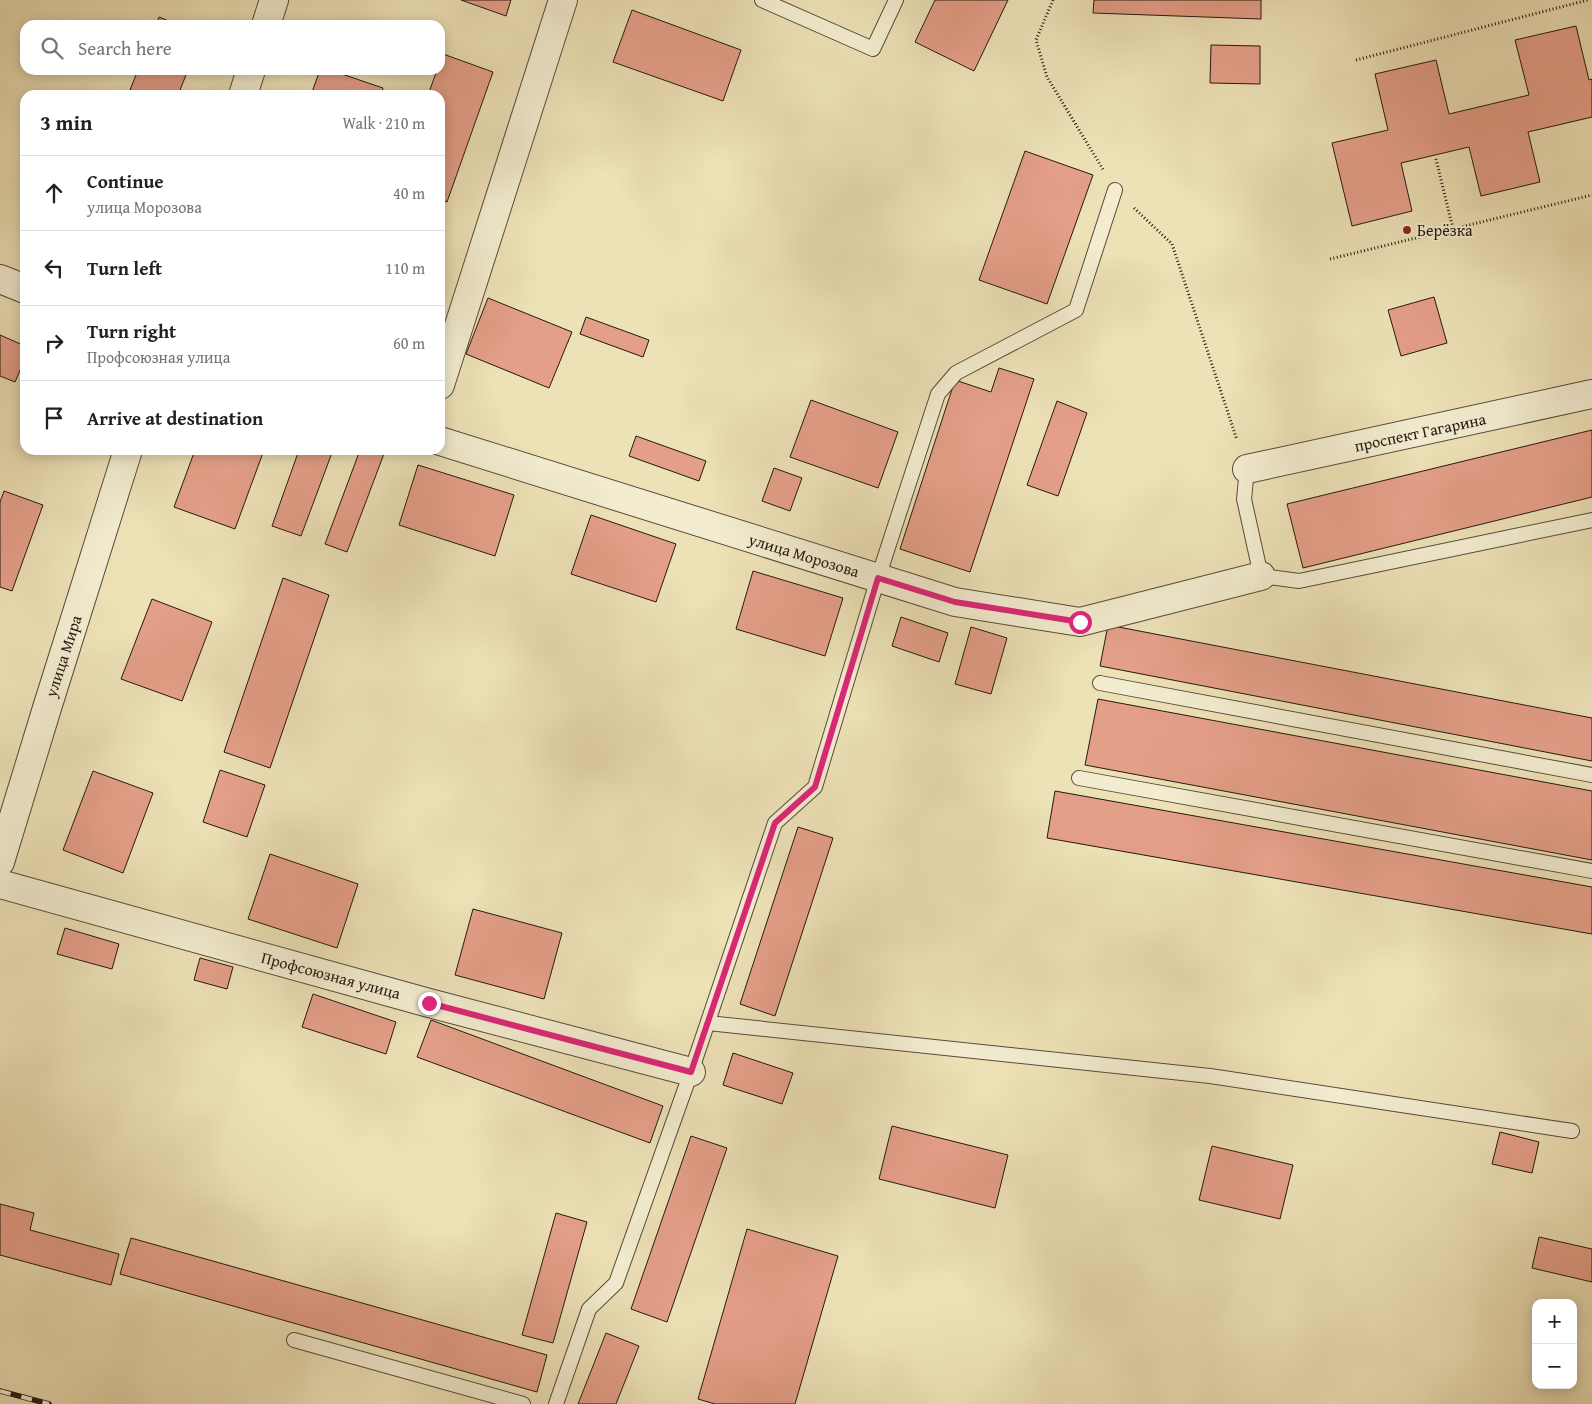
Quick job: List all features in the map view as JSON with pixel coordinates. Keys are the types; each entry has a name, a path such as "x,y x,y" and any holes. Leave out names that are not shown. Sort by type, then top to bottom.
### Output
{"street":[{"path":"268,20 274,0"},
{"path":"445,369 563,0"},
{"path":"244,90 249,75"},
{"path":"0,279 20,287"},
{"name":"проспект Гагарина","path":"1247,469 1592,394"},
{"name":"улица Морозова","path":"445,443 955,602 1080,622 1261,576"},
{"name":"улица Мира","path":"0,862 126,455"},
{"name":"Профсоюзная улица","path":"0,884 429,1003 691,1072"}],"lane":[{"path":"762,0 874,49 896,0"},
{"path":"556,1404 589,1309 616,1283 708,1023 775,823 815,787 878,578 938,394 956,374 1076,310 1115,190"},
{"path":"1247,469 1244,498 1261,576 1299,581 1592,520"},
{"path":"1100,684 1592,775"},
{"path":"1079,778 1592,871"},
{"path":"708,1023 1210,1076 1572,1131"},
{"path":"294,1340 523,1404"}],"path":[{"path":"1053,0 1036,40 1047,77 1115,190 1172,244 1247,469"},
{"path":"1356,60 1588,0"},
{"path":"1436,159 1453,229"},
{"path":"1330,259 1592,195"}],"building":[{"path":"461,0 511,0 506,16"},
{"path":"935,0 1008,0 974,71 915,42"},
{"path":"1094,0 1261,0 1261,19 1093,13"},
{"path":"632,10 741,50 723,101 613,62"},
{"name":"Берёзка","path":"1576,26 1589,80 1592,79 1592,117 1528,132 1540,182 1481,196 1469,147 1401,163 1412,211 1352,226 1332,143 1388,130 1375,74 1436,60 1449,114 1529,95 1515,40"},
{"path":"1211,45 1260,46 1260,84 1210,83"},
{"path":"445,55 493,72 447,202 445,201 445,90 430,90 435,75 445,75"},
{"path":"136,75 186,75 180,90 130,90"},
{"path":"318,75 345,75 383,88 382,90 313,90"},
{"path":"1025,151 1093,175 1047,304 979,280"},
{"path":"1434,297 1447,343 1401,356 1388,310"},
{"path":"488,298 572,332 549,388 466,354"},
{"path":"586,317 649,340 643,357 580,334"},
{"path":"0,335 20,344 20,370 15,382 0,376"},
{"path":"999,368 1034,379 970,572 900,549 955,380 991,392"},
{"path":"811,400 898,432 878,488 790,457"},
{"path":"1057,401 1087,413 1058,496 1027,485"},
{"path":"1592,430 1592,497 1303,568 1287,504"},
{"path":"636,436 706,461 699,481 629,456"},
{"path":"193,455 262,455 235,529 174,507"},
{"path":"297,455 331,455 301,536 272,526"},
{"path":"358,455 383,455 347,552 325,544"},
{"path":"418,465 514,495 495,556 399,525"},
{"path":"774,468 802,478 790,511 762,501"},
{"path":"4,491 43,505 12,591 0,587 0,502"},
{"path":"591,515 676,544 656,602 571,574"},
{"path":"753,571 843,598 825,656 736,629"},
{"path":"283,578 329,595 270,768 224,752"},
{"path":"152,599 212,622 182,701 121,679"},
{"path":"901,617 948,633 939,662 892,646"},
{"path":"1108,625 1592,718 1592,761 1100,666"},
{"path":"971,627 1007,638 991,694 955,684"},
{"path":"1098,699 1592,791 1592,860 1085,765"},
{"path":"220,770 265,785 247,837 203,822"},
{"path":"93,771 153,793 123,873 63,850"},
{"path":"1055,791 1592,887 1592,934 1047,838"},
{"path":"798,827 833,838 775,1016 740,1004"},
{"path":"270,854 358,884 337,948 248,919"},
{"path":"473,909 562,933 544,999 455,975"},
{"path":"65,928 119,944 112,969 57,954"},
{"path":"200,958 233,967 227,989 194,980"},
{"path":"313,994 396,1022 386,1054 302,1027"},
{"path":"431,1020 663,1106 650,1143 417,1057"},
{"path":"733,1053 793,1073 782,1104 723,1085"},
{"path":"892,1126 1008,1155 995,1208 879,1179"},
{"path":"1500,1132 1539,1142 1532,1173 1492,1164"},
{"path":"691,1136 727,1148 667,1322 631,1309"},
{"path":"1212,1146 1293,1165 1280,1219 1199,1200"},
{"path":"0,1204 34,1213 30,1230 119,1254 111,1285 0,1255"},
{"path":"556,1213 587,1222 553,1343 522,1335"},
{"path":"747,1229 838,1256 795,1404 715,1404 698,1399"},
{"path":"1539,1237 1592,1249 1592,1282 1532,1268"},
{"path":"131,1238 547,1355 537,1392 120,1274"},
{"path":"606,1333 639,1346 616,1404 578,1404"}],"railway":[{"path":"0,1391 49,1404"}],"place":[{"name":"Берёзка","path":"1407,230"}],"route":[{"path":"429,1003 691,1072 775,823 815,787 878,578 955,602 1080,622"}]}
